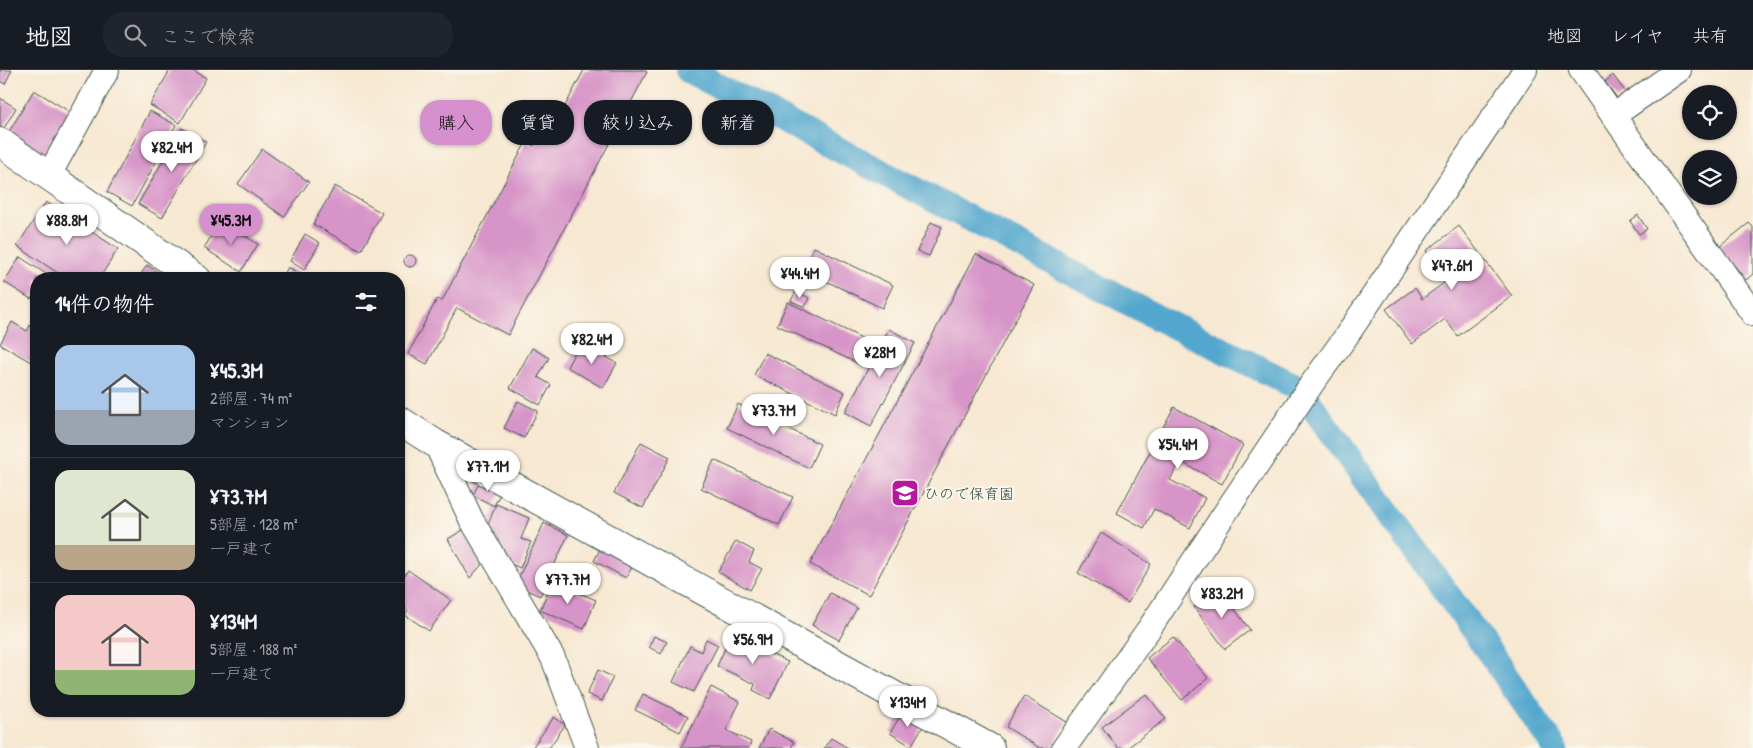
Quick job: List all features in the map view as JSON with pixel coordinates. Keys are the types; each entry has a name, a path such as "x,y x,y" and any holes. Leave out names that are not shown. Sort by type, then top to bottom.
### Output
{"street":[{"path":"49,175 107,70"},
{"path":"1064,748 1151,626 1305,393 1345,338 1524,70"},
{"path":"1581,70 1753,314"},
{"path":"1613,116 1679,70"},
{"path":"0,142 187,272"},
{"path":"405,424 436,444 990,748"},
{"path":"436,444 471,518 553,658 587,748"}],"building":[{"path":"0,70 12,70 5,84 0,81"},
{"path":"170,70 193,70 206,78 180,123 150,105"},
{"path":"584,70 644,70 647,72 632,100 584,100 584,145 608,145 508,335 457,308 427,364 408,354 437,299 442,301 524,145 574,145 574,100 568,100"},
{"path":"1613,75 1626,93 1618,99 1605,82"},
{"path":"34,90 75,115 48,160 7,135"},
{"path":"0,98 16,108 0,135"},
{"path":"150,111 176,125 132,206 107,192"},
{"path":"182,128 206,142 162,218 138,204"},
{"path":"262,149 309,182 284,217 238,184"},
{"path":"335,186 382,213 361,251 313,224"},
{"path":"46,202 118,249 103,272 56,272 17,246"},
{"path":"1638,215 1647,229 1639,234 1630,221"},
{"path":"221,221 258,244 241,272 204,248"},
{"path":"931,222 942,227 929,256 917,251"},
{"path":"1749,223 1753,227 1753,274 1746,280 1719,247"},
{"path":"1459,226 1512,296 1458,336 1445,319 1412,344 1386,309 1415,288 1422,299 1448,280 1426,251"},
{"path":"305,234 320,243 304,270 290,261"},
{"path":"814,247 893,285 882,308 803,270"},
{"path":"976,254 1034,285 869,595 810,564"},
{"path":"410,255 416,261 410,267 404,261"},
{"path":"20,257 43,272 30,272 30,298 4,282"},
{"path":"147,265 158,272 142,272"},
{"path":"288,267 296,272 286,272"},
{"path":"796,291 809,298 805,307 791,301"},
{"path":"788,302 870,342 859,364 777,325"},
{"path":"12,322 27,331 30,325 30,362 0,344"},
{"path":"889,329 915,343 871,426 845,412"},
{"path":"580,343 617,363 603,388 567,367"},
{"path":"532,348 549,358 538,377 551,385 540,405 510,388"},
{"path":"765,353 845,392 835,414 754,375"},
{"path":"518,401 538,411 524,438 504,428"},
{"path":"738,404 820,444 809,468 727,428"},
{"path":"1174,407 1243,445 1222,484 1180,461 1170,480 1205,498 1190,528 1154,509 1144,528 1117,513"},
{"path":"641,442 670,457 643,508 614,493"},
{"path":"714,460 793,497 779,525 701,488"},
{"path":"481,479 502,490 494,506 473,495"},
{"path":"496,504 529,518 521,539 531,542 520,568 496,557 485,532"},
{"path":"544,523 568,535 540,596 515,585"},
{"path":"468,527 486,560 470,578 448,539"},
{"path":"1101,533 1151,564 1128,603 1078,573"},
{"path":"736,541 754,551 749,562 762,569 750,590 718,572"},
{"path":"603,543 636,560 626,578 594,561"},
{"path":"408,570 451,600 429,631 405,615 408,610 405,608 405,575"},
{"path":"552,582 596,600 584,629 540,610"},
{"path":"1220,589 1250,630 1225,649 1194,607"},
{"path":"830,593 857,608 839,640 812,625"},
{"path":"731,635 788,662 770,699 753,690 755,684 717,666"},
{"path":"654,636 667,642 661,654 649,647"},
{"path":"1173,637 1208,678 1182,700 1147,658"},
{"path":"706,639 718,645 694,692 673,682 690,646 701,652"},
{"path":"598,670 613,677 602,701 587,694"},
{"path":"711,687 740,702 726,730 751,742 749,748 681,748"},
{"path":"643,694 688,716 680,732 635,710"},
{"path":"1146,694 1166,719 1127,748 1118,748 1102,727"},
{"path":"1024,696 1067,722 1052,748 1040,748 1006,727"},
{"path":"904,710 925,723 911,746 890,733"},
{"path":"554,717 565,725 549,748 532,748"},
{"path":"769,729 794,742 791,748 759,748"},
{"path":"831,738 848,748 824,748"}],"waterway":[{"path":"688,70 1158,318 1299,388 1494,659 1555,748"}],"place":[{"name":"ひので保育園","path":"905,493"}]}
